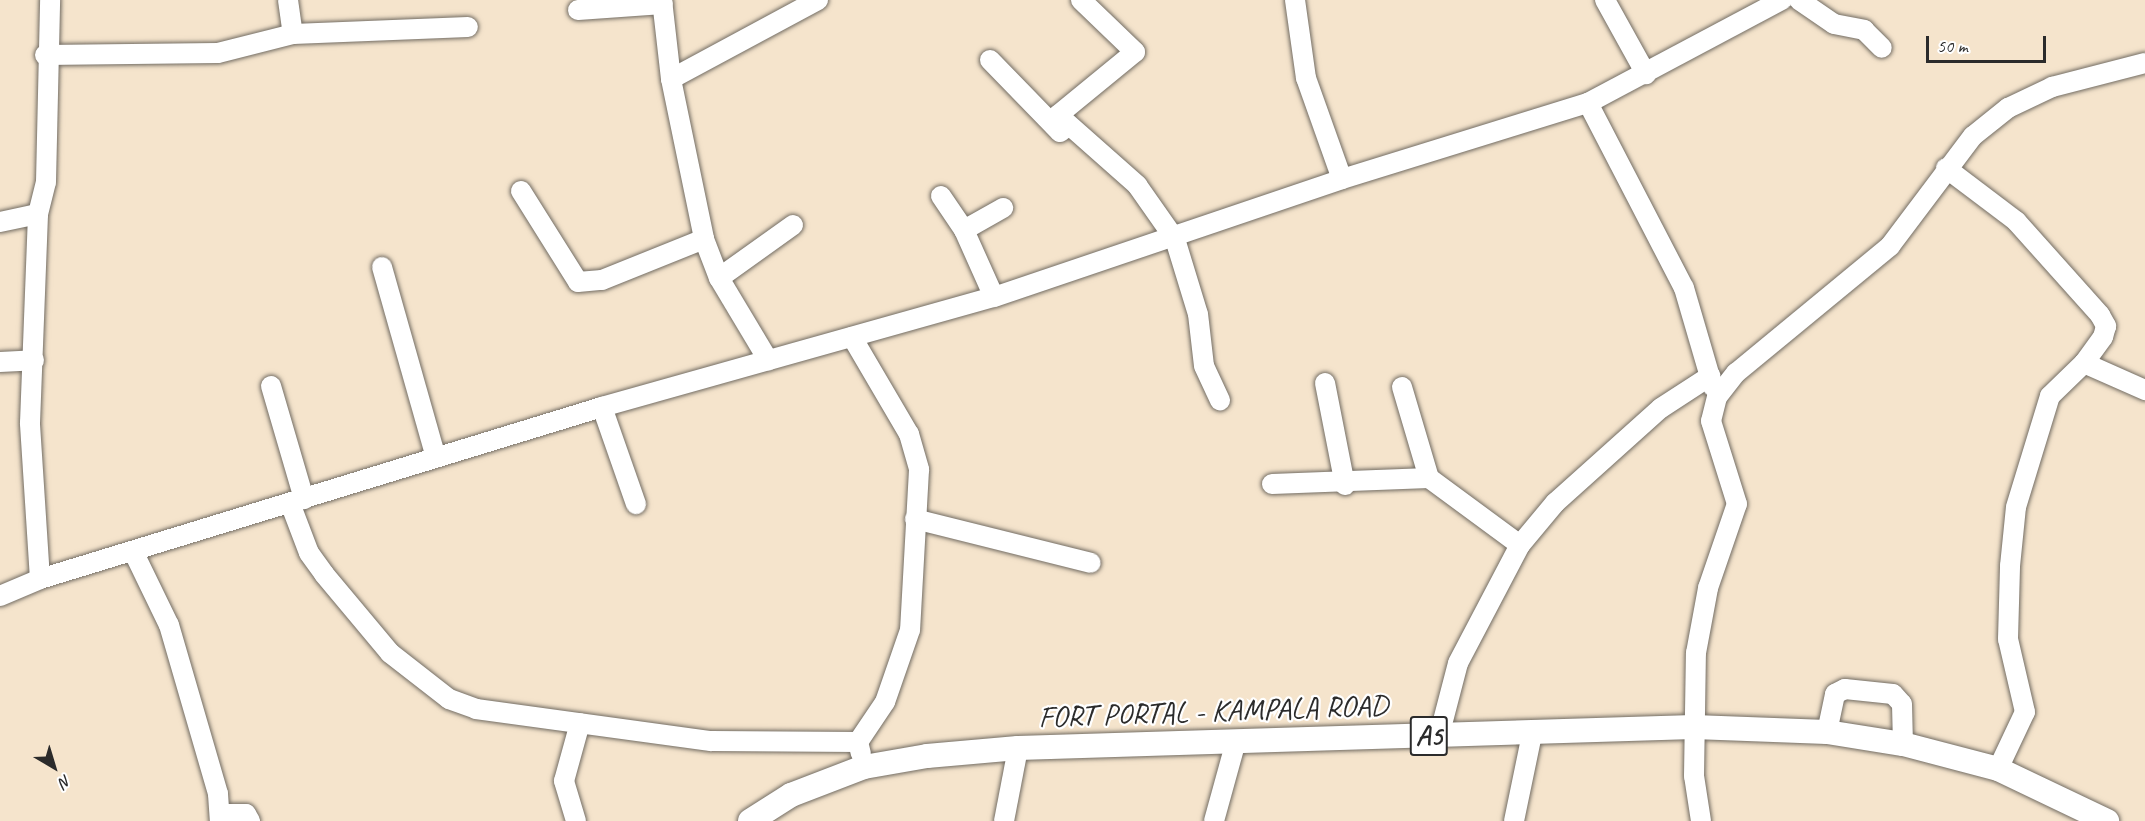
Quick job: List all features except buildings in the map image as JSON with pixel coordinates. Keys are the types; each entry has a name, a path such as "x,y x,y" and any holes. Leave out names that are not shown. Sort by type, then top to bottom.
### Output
{"main road":[{"name":"FORT PORTAL - KAMPALA ROAD","path":"750,821 791,795 864,767 1018,748 1532,734 1694,727 1827,732 1903,744 1998,769 2107,821"}],"street":[{"path":"40,579 30,423 38,214 46,182 45,56 50,0"},
{"path":"288,0 293,34"},
{"path":"671,79 818,0"},
{"path":"1081,0 1136,52 1058,115 1137,185 1175,239 1198,314 1204,366 1220,401"},
{"path":"1295,0 1306,78 1342,179"},
{"path":"1605,0 1646,74"},
{"path":"0,596 40,579 602,407 994,297 1175,239 1342,179 1588,103 1782,0"},
{"path":"1799,0 1834,24 1864,30 1882,48"},
{"path":"578,10 663,2 671,79 704,239 719,278 768,360"},
{"path":"45,56 218,53 293,34 468,27"},
{"path":"990,60 1060,132 1069,124"},
{"path":"1701,821 1694,727 1696,653 1708,588 1737,504 1711,421 1717,397 1736,373 1890,246 1972,136 2008,108 2052,87 2145,63"},
{"path":"1588,103 1684,288 1717,397"},
{"path":"1946,168 2016,221 2100,315 2106,326 2103,338 2084,363 2050,396 2016,507 2008,639 2025,712 1998,769"},
{"path":"521,191 578,282 602,280 704,239"},
{"path":"941,196 964,230 994,297"},
{"path":"964,230 1003,208"},
{"path":"0,222 38,214"},
{"path":"719,278 793,225"},
{"path":"382,267 436,458"},
{"path":"852,337 909,434 919,470 910,630 885,702 858,742 864,767"},
{"path":"0,362 34,360"},
{"path":"2084,363 2145,390"},
{"path":"1439,736 1458,663 1520,545 1555,503 1652,416 1710,376"},
{"path":"1324,383 1345,485"},
{"path":"271,386 309,553 324,574 418,680 476,709 711,741 858,742"},
{"path":"1402,387 1429,478 1520,545"},
{"path":"602,407 636,504"},
{"path":"1272,484 1345,485 1429,478"},
{"path":"915,519 1091,563"},
{"path":"133,551 169,625 221,817 246,814 250,821"},
{"path":"1827,732 1835,694 1845,689 1893,694 1902,705 1903,744"},
{"path":"576,821 564,781 580,723"},
{"path":"1514,821 1532,734"},
{"path":"1214,821 1236,741"},
{"path":"1004,821 1018,748"}]}
